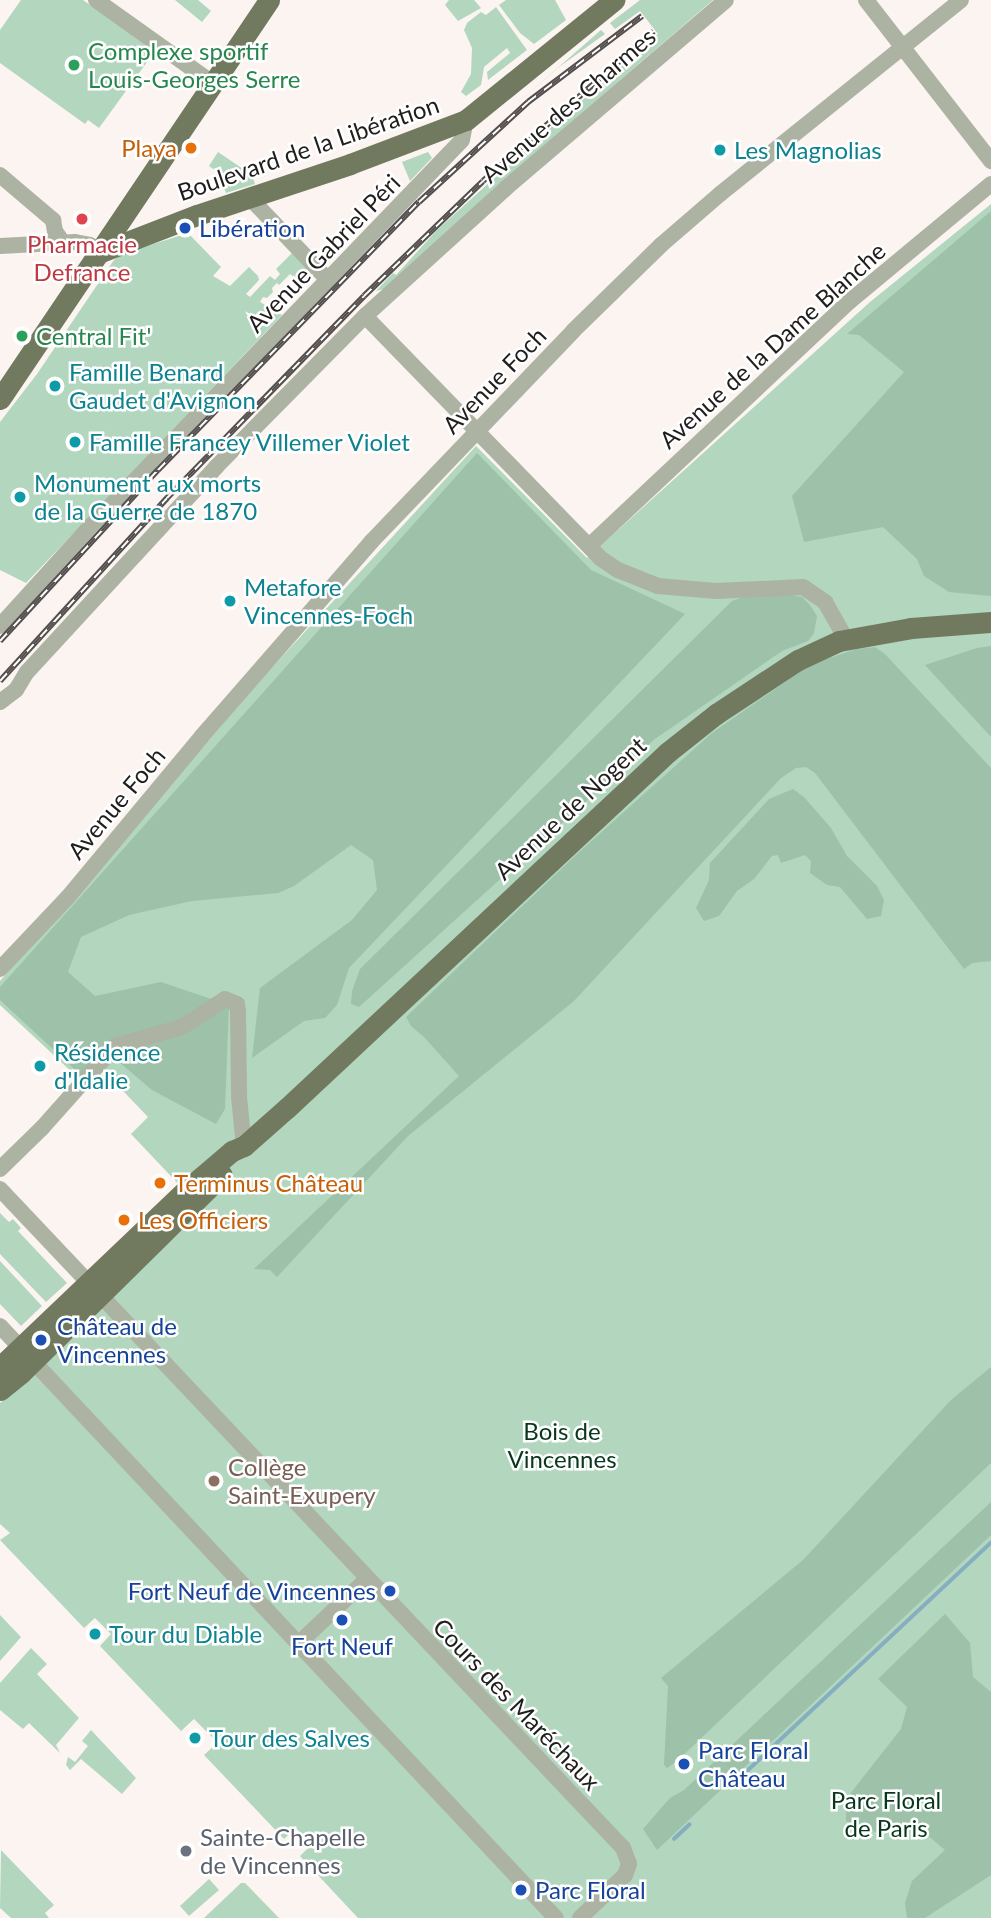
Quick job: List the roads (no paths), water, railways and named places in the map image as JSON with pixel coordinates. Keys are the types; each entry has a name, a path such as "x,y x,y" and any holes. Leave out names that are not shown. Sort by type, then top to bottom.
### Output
{"main road":[{"path":"0,399 101,252 211,82 269,0"},
{"name":"Boulevard de la Libération","path":"101,252 466,120 614,0"},
{"name":"Avenue de Nogent","path":"30,1358 99,1293 184,1191 232,1151 244,1146 673,747 772,676 816,650 846,639 911,628 991,622"},
{"path":"0,1367 30,1358"},
{"path":"0,1390 30,1358"}],"street":[{"path":"96,0 211,82"},
{"name":"Avenue des Charmes","path":"0,702 16,690 27,672 216,467 365,316 472,219 726,0"},
{"path":"866,0 991,161"},
{"name":"Avenue Foch","path":"0,969 68,897 355,561 477,430 661,245 961,0"},
{"name":"Avenue Gabriel Péri","path":"0,626 95,522 463,140 466,120"},
{"path":"0,175 53,220 55,230 67,244 83,255 86,273"},
{"name":"Avenue de la Dame Blanche","path":"589,546 850,301 991,184"},
{"path":"250,198 328,279"},
{"path":"0,246 90,245 101,252"},
{"path":"365,316 589,546 618,570 658,586 716,591 803,587 825,602 846,639"},
{"path":"0,1169 114,1046 181,1027 219,1002 231,1000 238,1011 239,1097 244,1146"},
{"name":"Cours des Maréchaux","path":"0,1189 623,1848 629,1864 625,1875 580,1918"},
{"path":"0,1326 556,1918"},
{"path":"298,1644 367,1579"}],"waterway":[{"path":"747,1771 991,1543"},
{"path":"674,1839 689,1825"}],"railway":[{"path":"0,641 158,470 419,202 528,102 642,16"},
{"path":"0,681 167,498 364,296 483,181 654,31"}],"place":[{"name":"Complexe sportif Louis-Georges Serre","path":"74,65"},
{"name":"Playa","path":"191,148"},
{"name":"Les Magnolias","path":"720,150"},
{"name":"Pharmacie Defrance","path":"82,219"},
{"name":"Libération","path":"185,228"},
{"name":"Central Fit'","path":"22,336"},
{"name":"Famille Benard Gaudet d'Avignon","path":"55,386"},
{"name":"Famille Francey Villemer Violet","path":"75,442"},
{"name":"Monument aux morts de la Guerre de 1870","path":"20,497"},
{"name":"Metafore Vincennes-Foch","path":"230,601"},
{"name":"Résidence d'Idalie","path":"40,1066"},
{"name":"Terminus Château","path":"160,1183"},
{"name":"Les Officiers","path":"124,1220"},
{"name":"Château de Vincennes","path":"41,1340"},
{"name":"Collège Saint-Exupery","path":"214,1481"},
{"name":"Fort Neuf de Vincennes","path":"390,1591"},
{"name":"Fort Neuf","path":"342,1620"},
{"name":"Tour du Diable","path":"95,1634"},
{"name":"Tour des Salves","path":"195,1738"},
{"name":"Parc Floral Château","path":"684,1764"},
{"name":"Sainte-Chapelle de Vincennes","path":"186,1851"},
{"name":"Parc Floral","path":"521,1890"}],"park label":[{"name":"Bois de Vincennes","path":"562,1445"},
{"name":"Parc Floral de Paris","path":"886,1814"}]}
